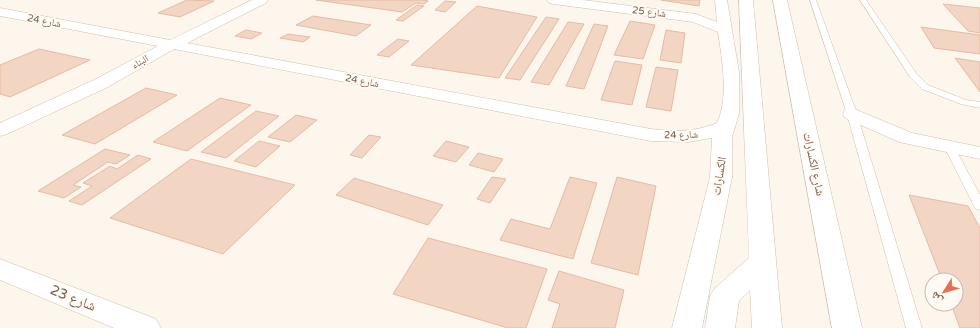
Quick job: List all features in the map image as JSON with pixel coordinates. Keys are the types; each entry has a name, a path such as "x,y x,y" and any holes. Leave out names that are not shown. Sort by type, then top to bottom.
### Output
{"street":[{"name":"البناء","path":"0,130 102,83 171,45 262,0"},
{"name":"شارع 25","path":"553,0 696,18 723,14"},
{"path":"744,3 767,328"},
{"name":"شارع الكسارات","path":"785,4 847,328"},
{"name":"شارع 24","path":"0,12 651,135 694,137 711,133 724,127"},
{"name":"الكسارات","path":"687,328 720,176 723,154 722,137 724,127 730,114 731,81 723,14"},
{"path":"852,114 906,138 980,153"},
{"name":"البناء","path":"0,134 18,123"},
{"path":"720,328 725,296 763,262"},
{"name":"شارع 23","path":"0,269 146,328"}],"lane":[{"path":"813,0 852,114 914,328"},
{"path":"863,0 913,75 925,87 964,102 980,105"},
{"path":"950,148 980,206"}],"building":[{"path":"187,0 214,1 180,17 158,13"},
{"path":"316,0 428,1 424,4 416,3 402,12"},
{"path":"661,0 700,0 699,6"},
{"path":"445,1 456,2 445,12 435,10"},
{"path":"943,4 980,8 980,33 968,31"},
{"path":"417,5 424,6 403,21 396,20"},
{"path":"477,6 537,17 499,78 411,65"},
{"path":"313,16 371,25 356,36 296,25"},
{"path":"546,17 559,19 520,80 505,78"},
{"path":"630,21 655,25 643,59 614,55"},
{"path":"568,22 584,24 549,85 531,82"},
{"path":"594,24 608,26 584,89 566,86"},
{"path":"921,27 980,35 980,54 934,48"},
{"path":"246,30 262,33 251,39 235,36"},
{"path":"666,30 685,33 681,63 660,60"},
{"path":"288,34 310,37 303,42 280,38"},
{"path":"398,39 409,41 389,57 377,55"},
{"path":"39,49 90,60 10,97 0,94 0,65"},
{"path":"955,58 980,62 980,92"},
{"path":"615,61 642,65 632,105 601,100"},
{"path":"656,67 678,70 671,111 646,107"},
{"path":"146,88 177,95 95,144 62,135"},
{"path":"220,98 251,105 187,151 153,142"},
{"path":"256,111 279,116 226,158 201,152"},
{"path":"296,115 317,120 290,142 268,137"},
{"path":"369,135 381,137 362,158 350,155"},
{"path":"259,141 280,146 256,167 234,161"},
{"path":"446,141 469,147 456,162 433,156"},
{"path":"105,149 130,155 116,164 108,162 73,185 81,187 64,198 38,191"},
{"path":"478,153 503,159 494,172 469,165"},
{"path":"138,155 151,159 82,205 69,201 92,186 83,183 110,166 117,169"},
{"path":"191,159 295,185 223,254 110,218"},
{"path":"492,177 506,179 490,203 477,199"},
{"path":"570,177 597,183 573,259 500,240 511,219 550,229"},
{"path":"617,177 656,186 638,275 591,263"},
{"path":"354,178 443,205 428,225 336,195"},
{"path":"909,195 968,206 980,228 980,328 960,328 954,312 964,312 964,272 939,272"},
{"path":"428,238 547,269 526,328 508,328 393,294"},
{"path":"559,271 624,290 615,328 552,328 560,304 548,300"}]}
